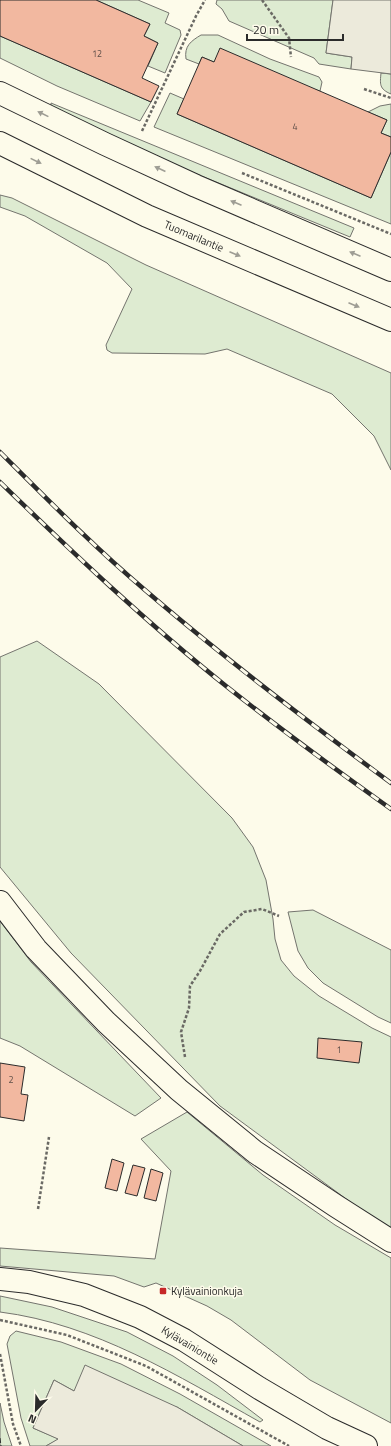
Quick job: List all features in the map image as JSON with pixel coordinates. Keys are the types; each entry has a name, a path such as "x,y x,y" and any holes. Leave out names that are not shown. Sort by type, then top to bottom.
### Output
{"street":[{"path":"0,93 196,186 391,270"},
{"name":"Tuomarilantie","path":"0,143 147,216 391,320"},
{"path":"0,902 41,955 106,1022 179,1090 255,1152 391,1241"},
{"name":"Kylävainiontie","path":"0,1279 29,1282 84,1295 140,1317 184,1340 259,1388 327,1428 366,1446"}],"path":[{"path":"142,132 196,16 205,0"},
{"path":"262,0 289,38 291,57"},
{"path":"364,89 391,98"},
{"path":"179,1090 187,1067 181,1032 189,1008 190,986 220,934 244,912 262,910 279,916"},
{"path":"38,1209 49,1138"},
{"path":"0,1320 67,1335 146,1366 289,1446"},
{"path":"0,1354 13,1424 21,1446"}],"green space":[{"path":"96,0 138,0 169,13 165,23 180,30 181,35 165,73 148,66 158,43 144,36 150,24"},
{"path":"217,0 333,0 326,53 352,57 351,69 319,64 314,58 229,21 222,9 216,4"},
{"path":"201,35 218,35 270,59 319,77 322,82 320,91 214,62 202,57 199,64 186,59 187,47 194,39"},
{"path":"0,36 151,102 140,121 57,86 0,58"},
{"path":"381,73 391,74 391,94 384,90 381,86"},
{"path":"170,93 184,99 177,114 371,198 391,152 391,224 154,127"},
{"path":"51,103 354,228 350,237 182,168 51,107"},
{"path":"391,104 391,137 381,133 387,120 368,112 380,106"},
{"path":"0,195 12,198 146,265 391,373 391,470 374,436 332,394 227,349 205,354 112,353 107,350 106,345 132,289 107,263 25,216 0,207"},
{"path":"37,641 99,684 232,818 253,847 266,880 275,939 281,960 294,976 319,996 372,1028 391,1037 391,1232 220,1106 71,953 0,867 0,657"},
{"path":"313,910 391,950 391,1023 378,1017 323,983 308,968 298,951 288,912"},
{"path":"0,921 31,962 161,1098 135,1116 20,1046 0,1038"},
{"path":"187,1112 263,1175 335,1225 391,1258 391,1423 310,1380 231,1320 207,1306 156,1283 144,1287 114,1276 0,1266 0,1248 155,1259 171,1171 141,1139"},
{"path":"0,1296 52,1307 127,1332 173,1356 217,1385 263,1420 260,1422 167,1370 102,1340 35,1318 0,1312"},
{"path":"16,1331 61,1342 121,1364 180,1394 271,1446 243,1446 177,1407 74,1391 54,1380 33,1428 59,1439 46,1446 30,1446 21,1418 7,1344 10,1336"},
{"path":"0,1403 4,1422 12,1446 0,1446"}],"shaded area":[{"path":"333,0 391,0 391,74 351,69 352,57 326,53"},
{"path":"85,1365 177,1407 243,1446 46,1446 58,1439 33,1428 54,1380 74,1391"}],"building":[{"path":"0,0 96,0 150,24 144,36 158,43 142,78 159,86 151,102 0,36"},
{"path":"220,48 387,120 381,133 391,137 391,152 371,198 177,114 202,57 214,62"},
{"path":"318,1038 362,1042 359,1063 317,1058"},
{"path":"0,1063 25,1067 21,1094 28,1095 24,1121 0,1117"},
{"path":"112,1159 124,1163 117,1191 105,1188"},
{"path":"133,1165 145,1168 137,1196 125,1193"},
{"path":"151,1169 163,1173 156,1201 144,1198"}],"railway":[{"path":"0,452 89,540 126,574 266,689 391,783"},
{"path":"0,482 55,535 168,638 246,702 391,809"}],"fence":[{"path":"0,1438 1,1446"}],"place":[{"name":"Kylävainionkuja","path":"163,1291"}]}
